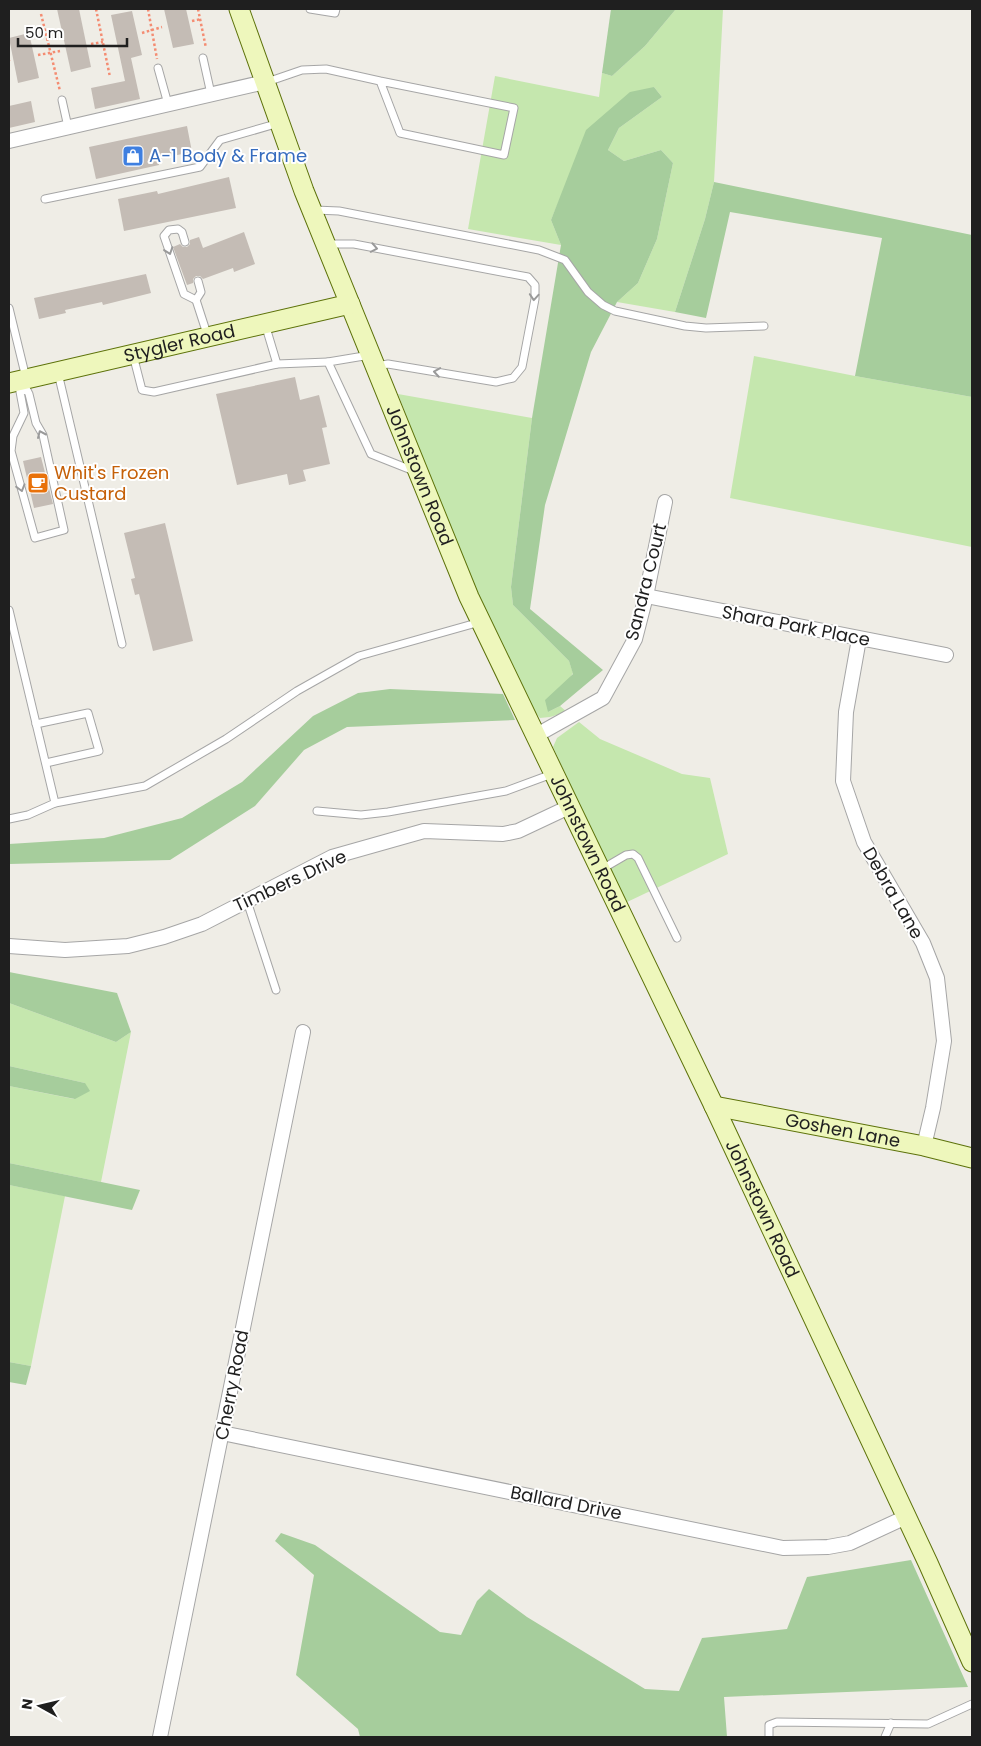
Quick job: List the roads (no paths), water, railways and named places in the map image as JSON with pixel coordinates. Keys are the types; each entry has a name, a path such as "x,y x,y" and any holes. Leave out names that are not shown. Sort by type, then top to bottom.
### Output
{"main road":[{"name":"Johnstown Road","path":"239,9 325,244 481,622 714,1106 928,1563 972,1662"},
{"name":"Stygler Road","path":"19,383 58,372 350,304"},
{"name":"Goshen Lane","path":"714,1106 924,1146 972,1158"}],"street":[{"path":"9,141 265,82"},
{"name":"Sandra Court","path":"535,736 603,698 635,639 646,596 665,502"},
{"name":"Shara Park Place","path":"646,596 946,655"},
{"name":"Debra Lane","path":"859,639 846,712 844,780 864,842 923,943 937,978 944,1040 933,1108 924,1146"},
{"name":"Timbers Drive","path":"9,946 65,950 128,946 164,937 202,924 332,857 424,831 503,834 518,830 569,807"},
{"name":"Cherry Road","path":"160,1737 302,1032"},
{"name":"Ballard Drive","path":"222,1433 784,1548 828,1547 850,1543 906,1518"}],"lane":[{"path":"310,9 336,13 336,9"},
{"path":"203,58 210,94"},
{"path":"158,68 168,104"},
{"path":"265,82 302,70 326,69 380,82 514,108 504,155 400,133 380,82"},
{"path":"62,100 68,127"},
{"path":"45,200 200,167 220,140 279,122"},
{"path":"312,210 339,211 539,250 555,255 566,260 588,292 603,305 615,311 685,326 706,328 764,326"},
{"path":"185,242 182,232 178,229 169,230 164,236 184,294 196,300 208,337"},
{"path":"132,355 142,390 154,392 277,364 373,360 496,382 513,378 522,367 535,299 535,285 528,277 354,244 325,244"},
{"path":"196,300 201,292 198,281"},
{"path":"9,308 11,327 19,383 24,413 13,436 11,451 36,538 64,530 43,435 36,423 29,394 19,383"},
{"path":"265,324 277,364"},
{"path":"328,362 371,454 419,473"},
{"path":"58,372 122,644"},
{"path":"9,610 55,803"},
{"path":"9,819 28,815 55,803 145,786 226,739 297,691 359,656 481,622"},
{"path":"36,724 88,713 99,751 46,763"},
{"path":"317,811 362,815 388,812 506,791 553,774"},
{"path":"600,870 626,856 633,854 638,858 677,938"},
{"path":"247,901 276,990"},
{"path":"769,1737 769,1725 777,1722 928,1724 972,1704"},
{"path":"884,1737 891,1724"}],"place":[{"name":"A-1 Body & Frame","path":"133,156"},
{"name":"Whit's Frozen Custard","path":"38,483"}]}
